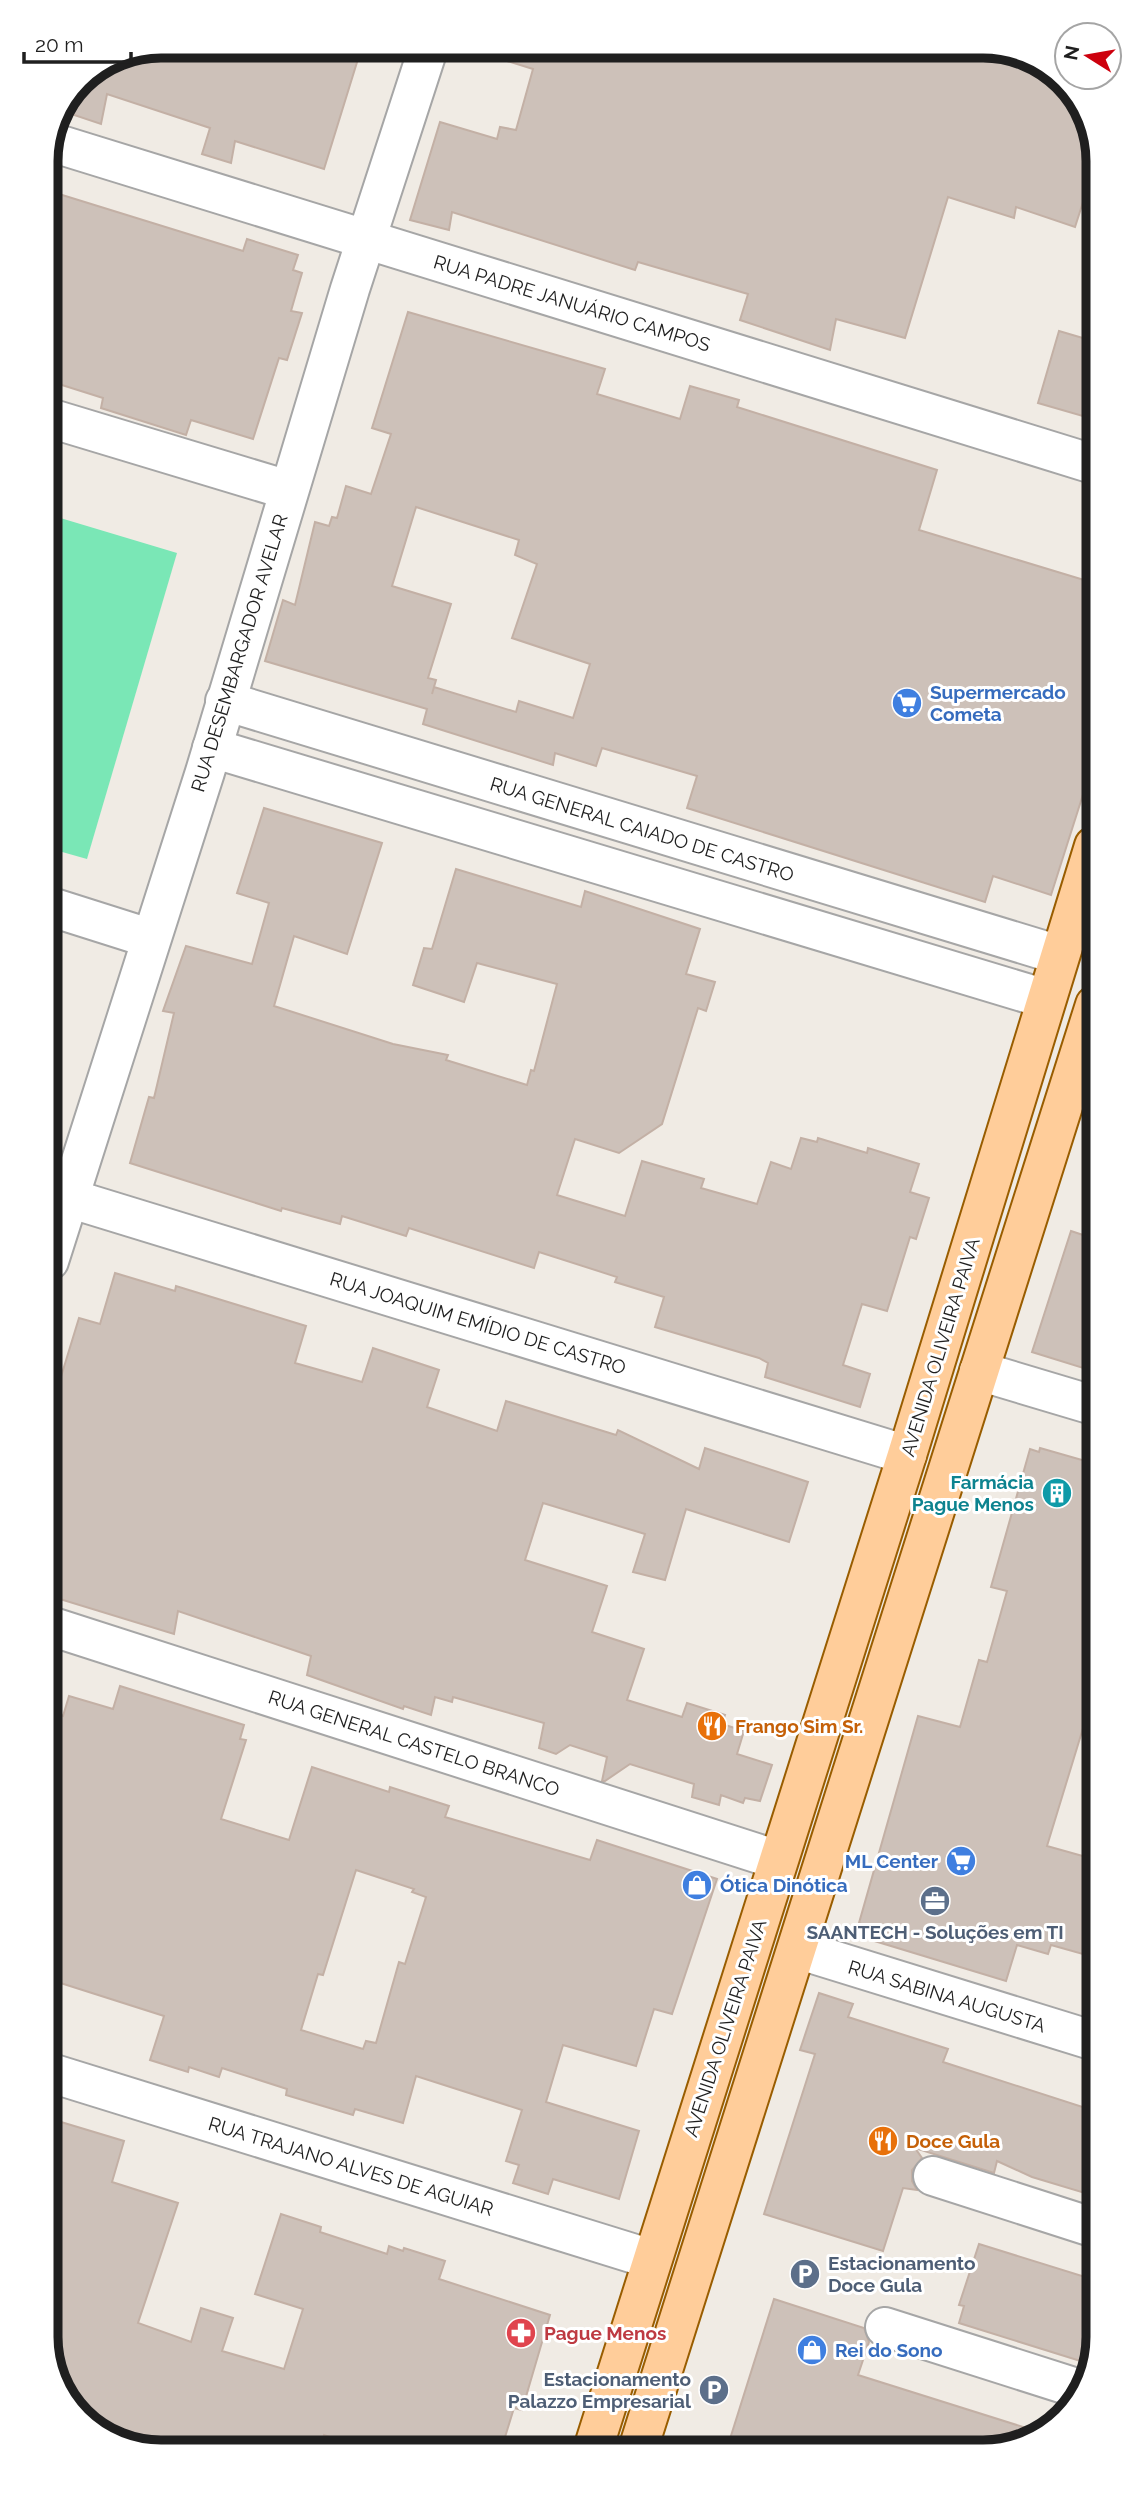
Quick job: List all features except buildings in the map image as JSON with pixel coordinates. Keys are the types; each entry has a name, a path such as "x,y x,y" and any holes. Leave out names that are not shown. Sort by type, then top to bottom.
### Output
{"main road":[{"name":"AVENIDA OLIVEIRA PAIVA","path":"596,2440 907,1455 1086,871"},
{"path":"641,2440 1086,1033"}],"street":[{"name":"RUA DESEMBARGADOR AVELAR","path":"58,1196 149,939 212,748 288,490 425,58"},
{"name":"RUA PADRE JANUÁRIO CAMPOS","path":"59,145 1086,462"},
{"path":"58,421 288,490"},
{"name":"RUA GENERAL CAIADO DE CASTRO","path":"225,701 1059,956"},
{"path":"212,748 1045,999"},
{"path":"58,909 149,939"},
{"name":"RUA JOAQUIM EMÍDIO DE CASTRO","path":"58,1196 907,1455"},
{"path":"979,1371 1086,1403"},
{"name":"RUA GENERAL CASTELO BRANCO","path":"58,1629 778,1860"},
{"name":"RUA SABINA AUGUSTA","path":"797,1949 1086,2038"},
{"name":"RUA TRAJANO ALVES DE AGUIAR","path":"58,2075 651,2259"},
{"path":"933,2176 1086,2225"},
{"path":"885,2327 1073,2387"}],"green space":[{"path":"58,517 177,553 87,859 58,851"}],"place":[{"name":"Supermercado Cometa","path":"907,703"},
{"name":"Farmácia Pague Menos","path":"1057,1493"},
{"name":"Frango Sim Sr.","path":"712,1726"},
{"name":"ML Center","path":"961,1861"},
{"name":"Ótica Dinótica","path":"697,1885"},
{"name":"SAANTECH - Soluções em TI","path":"935,1901"},
{"name":"Doce Gula","path":"883,2141"},
{"name":"Estacionamento Doce Gula","path":"805,2274"},
{"name":"Pague Menos","path":"521,2333"},
{"name":"Rei do Sono","path":"812,2350"},
{"name":"Estacionamento Palazzo Empresarial","path":"714,2390"}]}
